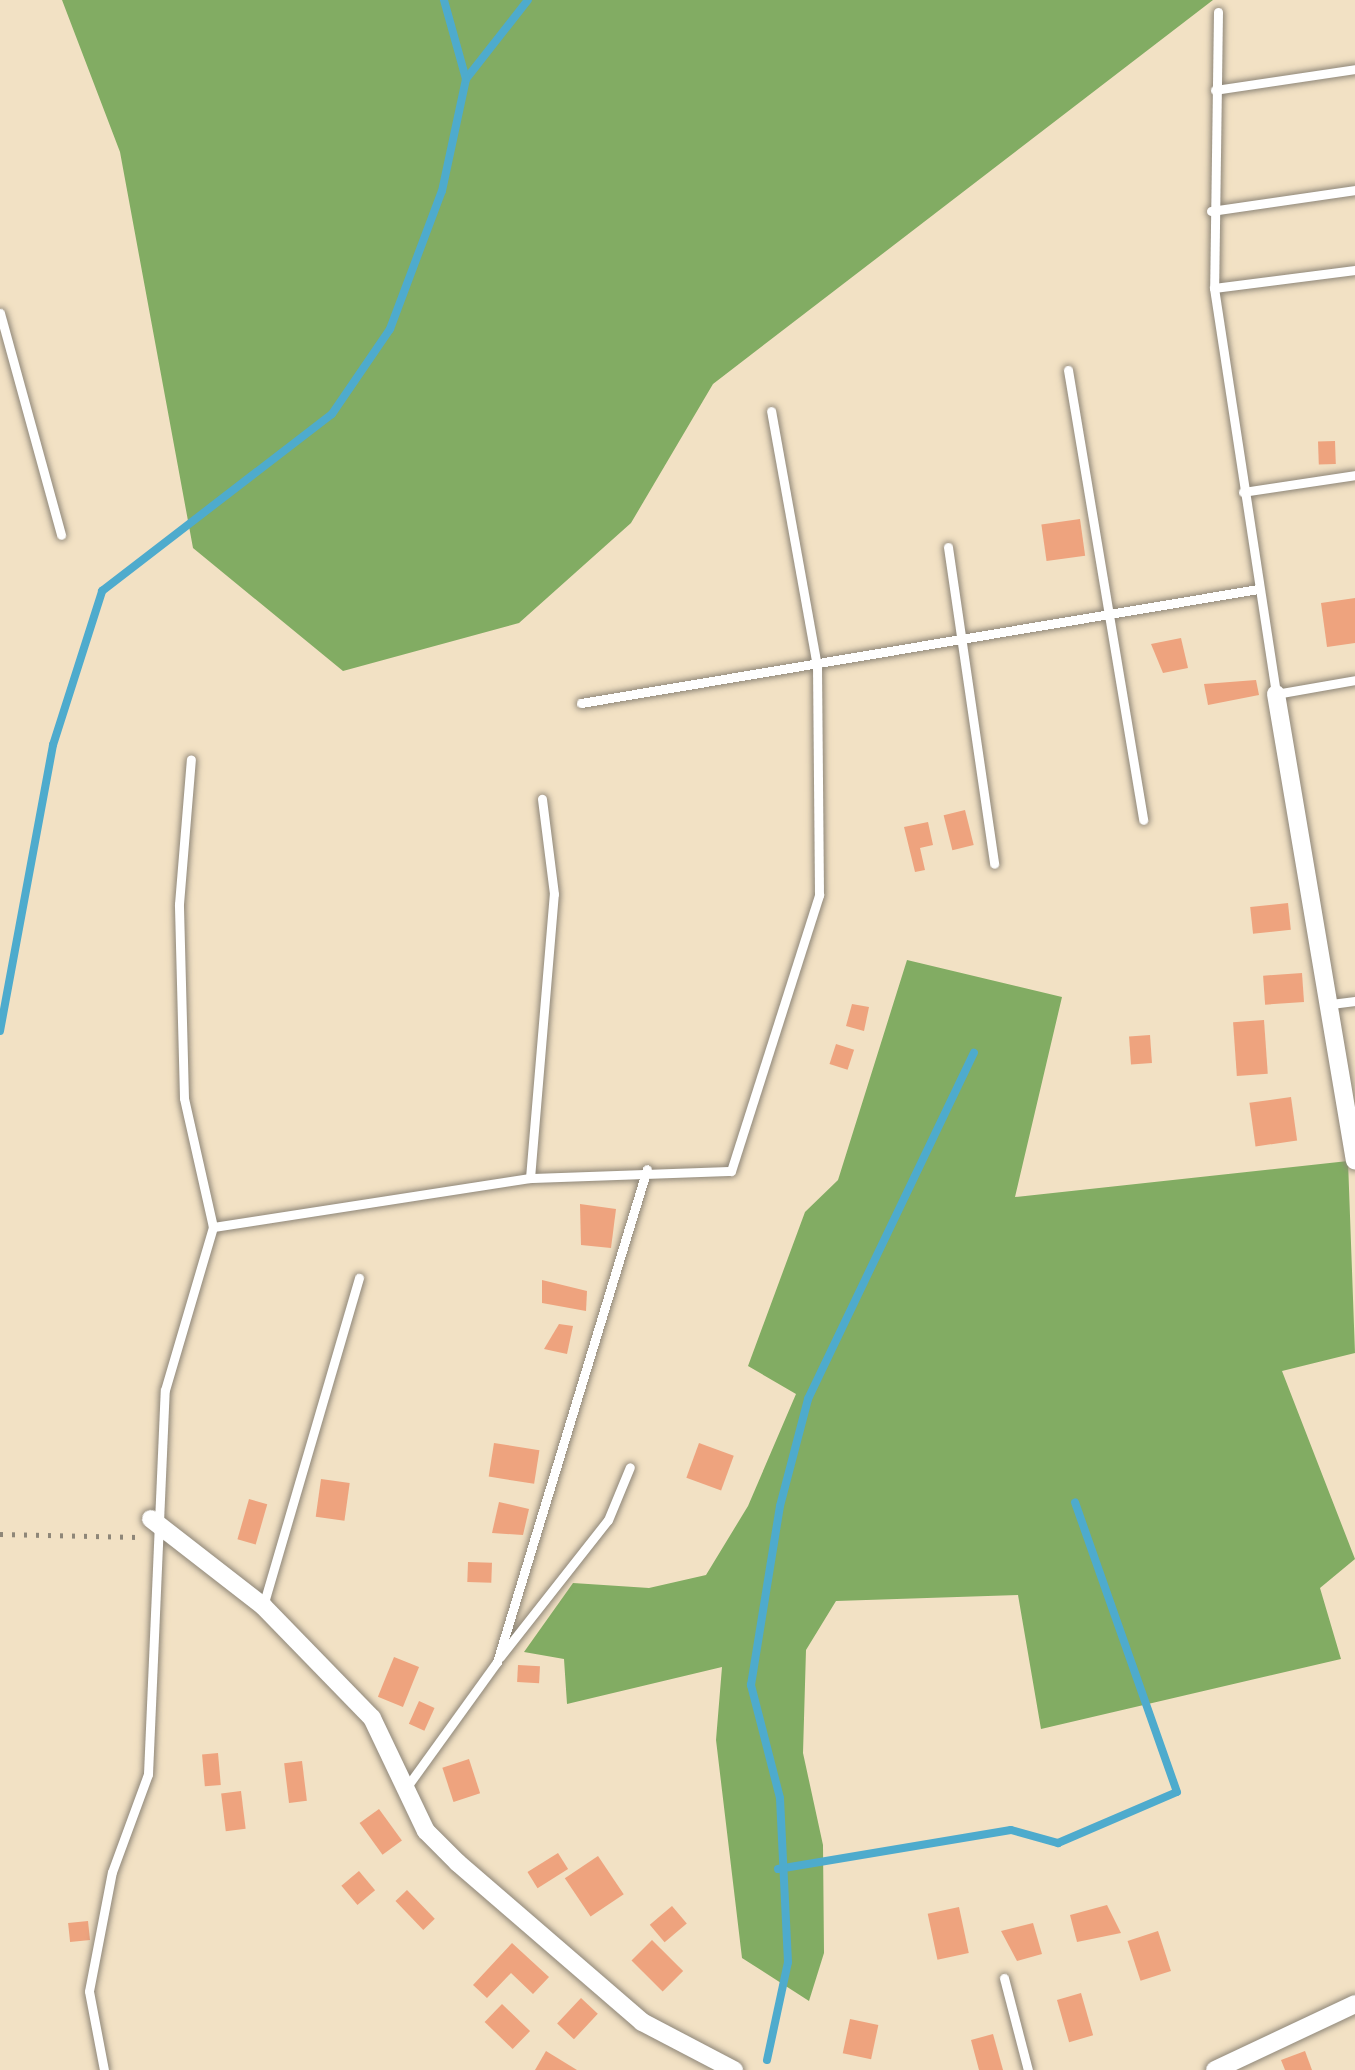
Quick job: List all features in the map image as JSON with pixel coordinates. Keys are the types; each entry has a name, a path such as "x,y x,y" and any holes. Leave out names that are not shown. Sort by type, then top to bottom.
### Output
{"street":[{"path":"1276,694 1320,1006 1355,1160"},
{"path":"151,1529 262,1606 372,1718 426,1831 641,2022 734,2070"},
{"path":"1215,2070 1355,2004"}],"lane":[{"path":"1218,12 1211,211 1214,288 1276,694 1355,680"},
{"path":"1215,91 1355,69"},
{"path":"1211,211 1355,190"},
{"path":"1214,288 1355,270"},
{"path":"0,313 16,404 62,535"},
{"path":"1068,370 1143,820"},
{"path":"213,1228 530,1178 646,1169 731,1171 819,895 818,666 771,411"},
{"path":"1243,492 1355,475"},
{"path":"948,547 994,864"},
{"path":"581,703 1109,620 1258,589"},
{"path":"104,2070 88,1991 112,1872 148,1774 151,1529 165,1390 213,1228 184,1098 179,904 191,759"},
{"path":"530,1178 554,893 542,799"},
{"path":"1320,1006 1355,1001"},
{"path":"497,1662 646,1169"},
{"path":"262,1606 359,1278"},
{"path":"406,1788 608,1520 630,1467"},
{"path":"1004,1978 1028,2070"}],"path":[{"path":"0,1534 151,1529"}],"green space":[{"path":"62,0 1213,0 713,384 631,523 519,623 343,671 193,548 120,152"},
{"path":"907,960 1062,997 1015,1197 1348,1161 1355,1353 1282,1371 1355,1559 1320,1588 1341,1659 1041,1729 1018,1595 836,1601 806,1650 803,1753 823,1845 824,1953 809,2001 742,1958 716,1740 722,1667 567,1704 564,1659 524,1652 573,1583 649,1588 706,1575 748,1506 796,1394 748,1366 805,1212 838,1180"}],"building":[{"path":"1335,441 1336,464 1319,465 1318,442"},
{"path":"1080,519 1085,556 1047,561 1041,524"},
{"path":"1355,598 1355,643 1327,647 1321,603"},
{"path":"1181,638 1188,668 1163,673 1151,644"},
{"path":"1256,680 1259,695 1208,705 1204,684"},
{"path":"965,810 974,845 952,850 944,815"},
{"path":"928,822 933,845 920,848 925,870 915,872 904,827"},
{"path":"1288,903 1291,930 1253,934 1250,907"},
{"path":"1302,973 1304,1002 1265,1005 1263,976"},
{"path":"852,1004 869,1007 864,1031 846,1026"},
{"path":"1264,1020 1268,1074 1237,1076 1233,1022"},
{"path":"1150,1035 1152,1063 1131,1064 1129,1036"},
{"path":"836,1044 854,1050 848,1070 830,1064"},
{"path":"1291,1097 1297,1141 1256,1146 1249,1103"},
{"path":"580,1204 616,1209 611,1248 581,1245"},
{"path":"542,1280 587,1291 586,1311 542,1303"},
{"path":"559,1324 573,1326 567,1354 544,1349"},
{"path":"494,1443 539,1450 534,1484 489,1477"},
{"path":"699,1443 734,1456 721,1490 686,1478"},
{"path":"321,1479 350,1483 344,1521 316,1517"},
{"path":"249,1499 267,1504 256,1545 237,1539"},
{"path":"499,1502 529,1509 523,1535 492,1533"},
{"path":"468,1562 492,1563 491,1583 467,1582"},
{"path":"394,1657 419,1667 403,1707 378,1697"},
{"path":"518,1665 540,1666 539,1683 517,1682"},
{"path":"419,1701 435,1708 424,1731 409,1724"},
{"path":"218,1753 221,1785 205,1786 202,1754"},
{"path":"469,1759 480,1793 453,1802 442,1768"},
{"path":"302,1761 307,1801 289,1803 284,1763"},
{"path":"241,1791 246,1829 226,1831 221,1793"},
{"path":"379,1809 402,1841 383,1855 360,1823"},
{"path":"558,1853 568,1869 538,1888 527,1872"},
{"path":"598,1856 624,1894 591,1917 565,1878"},
{"path":"359,1871 375,1890 357,1905 341,1886"},
{"path":"407,1890 435,1919 423,1930 395,1901"},
{"path":"1107,1905 1121,1933 1077,1942 1070,1915"},
{"path":"672,1906 687,1924 665,1942 650,1925"},
{"path":"959,1907 969,1953 937,1960 928,1914"},
{"path":"88,1921 90,1940 70,1942 68,1923"},
{"path":"1033,1923 1042,1954 1017,1961 1001,1931"},
{"path":"1158,1931 1171,1971 1141,1981 1128,1941"},
{"path":"652,1940 683,1971 663,1992 631,1961"},
{"path":"512,1943 549,1977 533,1994 511,1973 487,1998 473,1985"},
{"path":"1081,1993 1093,2035 1069,2042 1057,2000"},
{"path":"581,1998 598,2014 574,2039 557,2024"},
{"path":"502,2004 530,2031 513,2049 485,2022"},
{"path":"850,2019 878,2025 871,2059 843,2053"},
{"path":"993,2034 1003,2070 979,2070 971,2040"},
{"path":"546,2051 577,2070 535,2070"},
{"path":"1305,2051 1312,2070 1285,2070 1281,2060"}],"waterway":[{"path":"0,1031 53,745 102,591 332,414 390,329 442,191 466,79 444,0"},
{"path":"466,79 528,0"},
{"path":"767,2060 788,1962 780,1798 751,1685 780,1506 808,1399 974,1053"},
{"path":"778,1869 1011,1830 1058,1843 1177,1792 1075,1502"}]}
